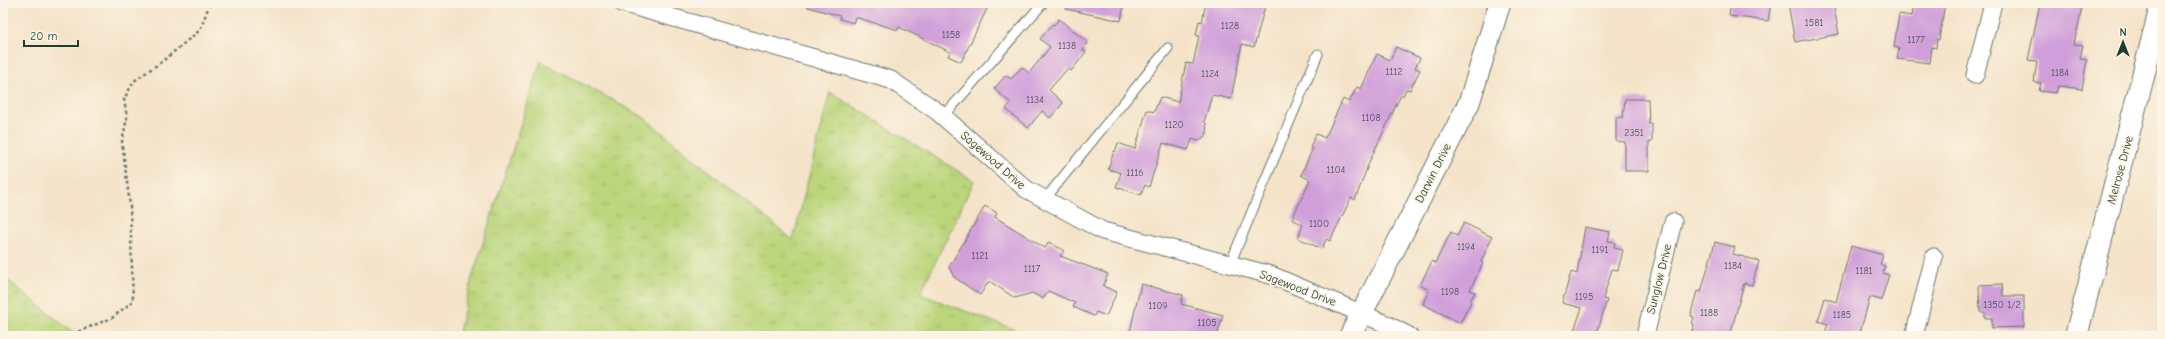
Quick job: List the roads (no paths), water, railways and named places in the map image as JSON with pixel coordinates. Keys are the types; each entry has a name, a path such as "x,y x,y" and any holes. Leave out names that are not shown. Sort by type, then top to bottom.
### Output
{"main road":[{"name":"Melrose Drive","path":"2076,336 2162,3"}],"street":[{"name":"Sagewood Drive","path":"622,3 891,80 943,117 1026,189 1103,231 1271,275 1361,313 1409,336"},
{"name":"Darwin Drive","path":"1350,336 1469,103 1500,3"},
{"path":"1976,75 1993,3"},
{"name":"Sunglow Drive","path":"1645,336 1673,222"},
{"path":"1914,336 1934,257"}],"lane":[{"path":"943,117 1043,3"},
{"path":"1045,199 1168,48"},
{"path":"1230,264 1318,54"}]}
